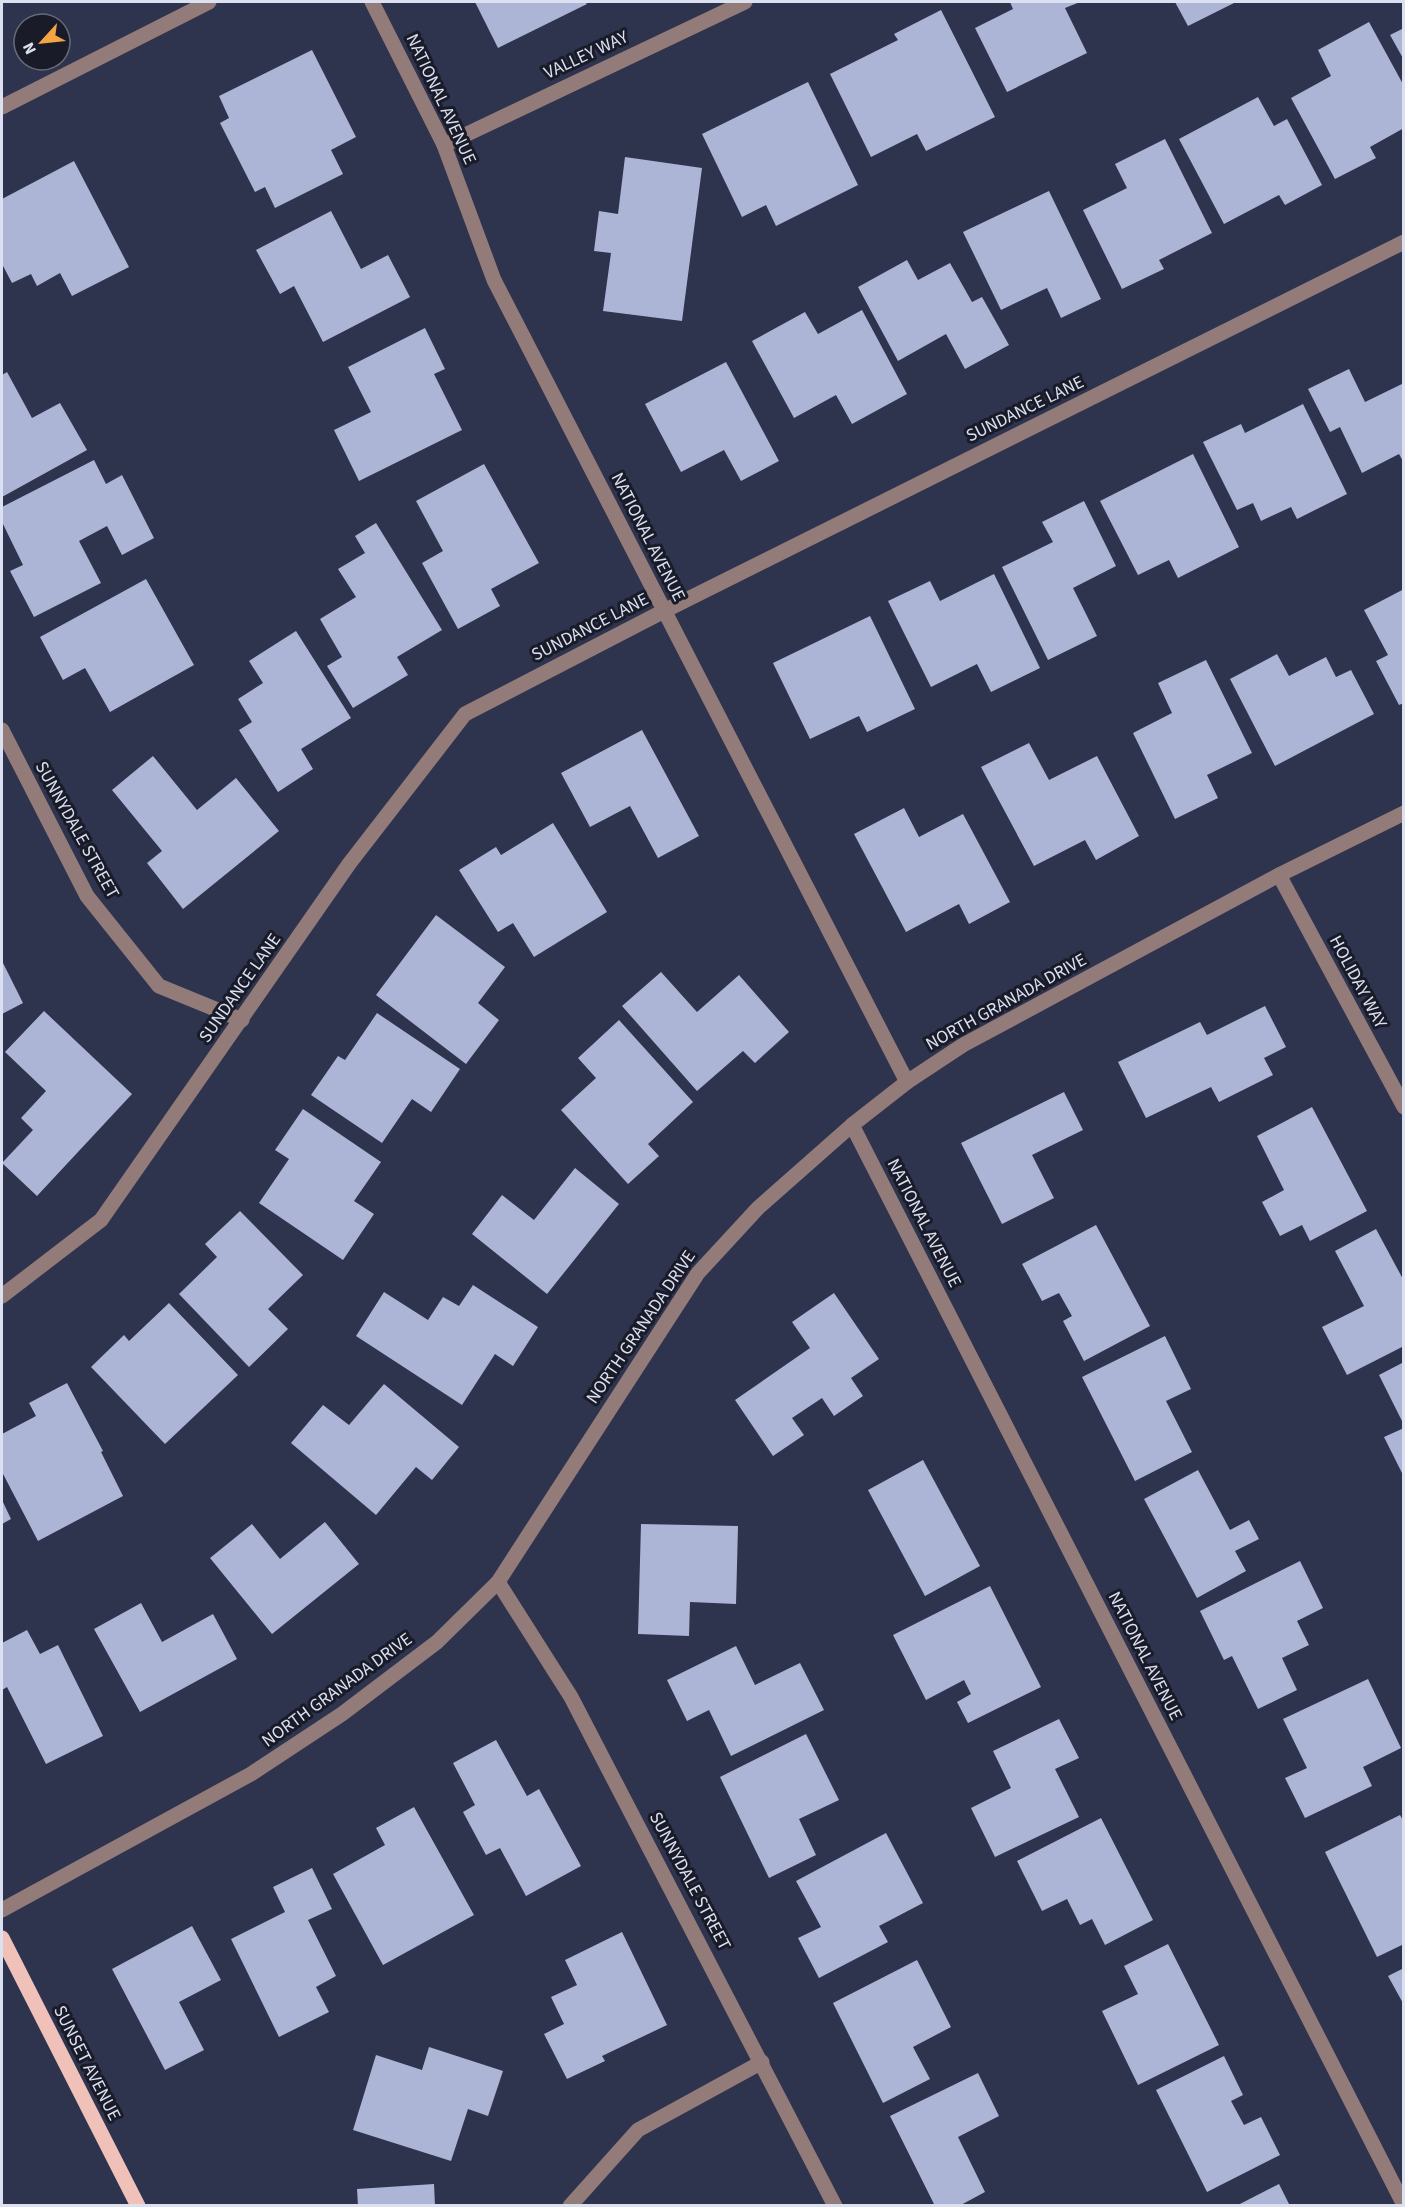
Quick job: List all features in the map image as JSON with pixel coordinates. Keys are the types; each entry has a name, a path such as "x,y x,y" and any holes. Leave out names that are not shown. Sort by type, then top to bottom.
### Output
{"main road":[{"name":"SUNSET AVENUE","path":"2,1938 138,2205"}],"street":[{"path":"2,107 209,2"},
{"name":"NATIONAL AVENUE","path":"372,2 444,145 494,280 907,1082"},
{"name":"VALLEY WAY","path":"444,145 745,2"},
{"name":"SUNDANCE LANE","path":"2,1296 101,1220 349,864 465,714 664,611 1404,242"},
{"name":"SUNNYDALE STREET","path":"2,730 87,896 159,986 242,1020"},
{"name":"NORTH GRANADA DRIVE","path":"2,1911 251,1774 342,1714 437,1642 498,1582 698,1273 758,1208 852,1125 907,1082 963,1045 1279,875 1404,813"},
{"name":"HOLIDAY WAY","path":"1279,875 1404,1107"},
{"name":"NATIONAL AVENUE","path":"852,1125 1404,2205"},
{"name":"SUNNYDALE STREET","path":"498,1582 571,1697 836,2205"},
{"path":"570,2205 638,2130 762,2062"}],"building":[{"path":"475,2 585,2 587,4 498,48"},
{"path":"1010,2 1080,2 1065,8 1087,53 1007,92 975,28 1013,9"},
{"path":"1175,2 1236,2 1188,26"},
{"path":"941,10 995,117 926,151 917,134 871,157 830,74 898,40 894,34"},
{"path":"1369,22 1404,86 1404,128 1370,147 1376,158 1335,179 1291,98 1331,76 1318,50"},
{"path":"1404,28 1404,60 1390,35"},
{"path":"312,50 356,137 331,150 343,174 275,208 265,187 255,192 220,123 229,118 219,96"},
{"path":"808,82 858,185 776,226 766,205 742,217 702,134"},
{"path":"1258,97 1274,126 1287,119 1322,185 1285,205 1279,195 1224,224 1179,139"},
{"path":"1165,139 1212,233 1159,260 1164,269 1122,289 1083,210 1127,188 1115,164"},
{"path":"625,157 702,168 682,321 603,311 611,253 594,251 599,211 618,214"},
{"path":"74,161 129,267 72,296 60,273 37,286 31,274 12,283 2,264 2,199"},
{"path":"1049,191 1101,299 1061,318 1047,288 1001,310 963,232"},
{"path":"331,211 361,269 388,255 410,297 323,342 294,286 280,294 256,250"},
{"path":"907,260 918,280 950,263 972,302 982,297 1009,345 965,369 946,334 898,361 858,287"},
{"path":"862,310 907,394 852,424 836,395 794,418 752,341 805,312 818,334"},
{"path":"425,328 445,369 434,374 462,430 359,481 334,430 371,412 348,367"},
{"path":"726,362 779,461 741,481 724,450 681,472 645,404"},
{"path":"1349,369 1365,402 1404,383 1404,463 1399,454 1362,473 1340,427 1330,432 1308,389"},
{"path":"7,372 32,418 60,403 87,450 2,497 2,375"},
{"path":"1303,404 1347,494 1297,519 1291,507 1261,521 1253,503 1237,510 1203,442 1241,424 1245,433"},
{"path":"1193,454 1239,547 1178,578 1169,560 1138,575 1100,501"},
{"path":"94,460 106,484 122,475 154,538 122,555 107,526 79,541 101,583 34,617 10,571 23,565 2,522 2,507"},
{"path":"484,464 539,563 491,589 500,606 458,629 422,563 443,551 416,501"},
{"path":"1084,501 1116,566 1073,588 1097,636 1048,660 1002,567 1053,542 1042,522"},
{"path":"376,523 442,630 397,657 408,675 353,708 327,666 342,657 320,619 356,597 338,569 365,553 355,536"},
{"path":"994,574 1040,668 991,692 977,664 931,687 888,601 930,581 940,601"},
{"path":"146,579 194,665 110,712 85,668 63,680 40,637"},
{"path":"1404,589 1404,703 1399,705 1376,661 1388,655 1364,610"},
{"path":"870,616 915,709 867,732 859,716 810,739 773,663"},
{"path":"296,631 351,718 301,749 313,769 278,792 239,730 252,722 238,699 263,683 249,661"},
{"path":"1277,654 1289,676 1326,657 1336,677 1351,670 1374,714 1275,766 1230,679"},
{"path":"1206,660 1252,753 1207,775 1218,798 1175,819 1133,733 1172,713 1158,683"},
{"path":"642,730 699,836 658,858 630,806 590,827 561,773"},
{"path":"1029,743 1049,780 1097,756 1139,836 1096,860 1085,840 1034,866 981,767"},
{"path":"153,756 197,810 236,778 279,831 183,909 147,863 162,851 112,790"},
{"path":"904,808 919,837 963,814 1010,902 969,924 959,904 906,932 854,834"},
{"path":"553,823 607,912 534,957 513,923 498,932 459,870 496,847 501,855"},
{"path":"436,915 505,967 478,1003 499,1020 466,1064 376,995"},
{"path":"2,961 23,1003 2,1014"},
{"path":"661,972 697,1012 739,975 789,1032 755,1063 743,1051 697,1091 622,1006"},
{"path":"1265,1006 1286,1047 1264,1058 1273,1075 1219,1102 1211,1087 1146,1118 1118,1062 1200,1022 1207,1035"},
{"path":"44,1011 132,1094 37,1196 2,1163 33,1130 21,1118 46,1091 5,1052"},
{"path":"377,1013 460,1069 431,1112 412,1099 382,1143 311,1095 338,1056 345,1060"},
{"path":"619,1020 693,1102 648,1144 659,1156 628,1184 561,1110 596,1078 578,1058"},
{"path":"1064,1092 1083,1130 1032,1155 1054,1198 1002,1224 961,1143"},
{"path":"1312,1107 1367,1211 1310,1241 1302,1225 1280,1236 1262,1202 1284,1190 1257,1136"},
{"path":"303,1109 381,1162 354,1201 374,1214 343,1260 259,1203 289,1159 275,1150"},
{"path":"575,1168 619,1204 547,1294 472,1234 502,1195 534,1220"},
{"path":"240,1211 303,1275 268,1309 288,1329 249,1367 179,1294 217,1257 205,1244"},
{"path":"1096,1225 1150,1326 1084,1361 1063,1321 1072,1316 1059,1293 1042,1301 1022,1264"},
{"path":"1376,1229 1404,1281 1404,1346 1347,1375 1322,1327 1364,1306 1335,1251"},
{"path":"473,1285 538,1327 513,1366 495,1354 462,1405 356,1336 384,1292 428,1320 443,1297 459,1306"},
{"path":"834,1293 879,1359 851,1378 863,1396 834,1416 822,1398 792,1418 804,1435 773,1456 735,1400 810,1348 792,1322"},
{"path":"169,1303 238,1375 165,1444 91,1367 124,1335 129,1341"},
{"path":"1165,1336 1191,1389 1166,1401 1192,1452 1135,1481 1082,1377"},
{"path":"1404,1362 1404,1425 1379,1375"},
{"path":"67,1383 103,1451 101,1452 123,1496 38,1541 2,1472 2,1434 36,1416 29,1403"},
{"path":"384,1384 459,1447 432,1480 416,1467 376,1515 291,1443 323,1405 349,1425"},
{"path":"1404,1428 1404,1477 1384,1437"},
{"path":"923,1460 980,1566 925,1596 868,1490"},
{"path":"1198,1470 1230,1530 1249,1520 1259,1539 1235,1551 1246,1571 1197,1598 1144,1499"},
{"path":"2,1500 11,1519 2,1524"},
{"path":"325,1522 359,1564 272,1634 210,1558 252,1524 280,1559"},
{"path":"641,1524 738,1526 736,1604 690,1602 689,1636 638,1634"},
{"path":"1300,1561 1323,1608 1297,1621 1309,1645 1282,1658 1297,1690 1258,1709 1232,1656 1224,1660 1200,1611"},
{"path":"990,1586 1041,1687 968,1723 957,1702 971,1694 964,1680 926,1700 893,1635"},
{"path":"141,1603 162,1642 213,1614 237,1659 140,1712 94,1629"},
{"path":"27,1630 40,1654 58,1645 103,1736 46,1764 7,1687 2,1690 2,1643"},
{"path":"736,1646 755,1685 800,1663 824,1710 731,1756 709,1710 687,1721 667,1680"},
{"path":"1368,1679 1401,1748 1363,1767 1372,1786 1305,1818 1285,1778 1307,1768 1283,1719"},
{"path":"1059,1719 1079,1758 1055,1769 1079,1817 995,1857 971,1808 1011,1788 993,1751"},
{"path":"806,1734 839,1800 799,1819 816,1855 769,1878 720,1777"},
{"path":"496,1740 527,1796 539,1789 581,1866 526,1896 500,1848 486,1855 463,1812 475,1805 453,1763"},
{"path":"414,1807 474,1915 383,1965 333,1874 385,1845 376,1828"},
{"path":"1400,1815 1404,1822 1404,1944 1377,1957 1325,1852"},
{"path":"1101,1818 1153,1920 1105,1945 1092,1919 1080,1925 1067,1899 1042,1911 1017,1861"},
{"path":"886,1833 923,1903 879,1926 888,1942 819,1978 798,1938 821,1927 796,1881"},
{"path":"312,1868 332,1909 308,1920 336,1976 316,1987 329,2012 279,2037 231,1939 285,1912 273,1887"},
{"path":"192,1926 221,1980 179,2002 204,2050 165,2070 112,1969"},
{"path":"622,1932 667,2025 602,2056 605,2061 567,2079 544,2034 564,2024 551,1997 577,1985 565,1960"},
{"path":"1168,1944 1219,2045 1138,2085 1102,2011 1138,1994 1124,1966"},
{"path":"917,1960 951,2027 913,2047 930,2079 883,2103 833,2003"},
{"path":"1404,1968 1404,2005 1388,1976"},
{"path":"429,2047 503,2071 488,2116 468,2109 451,2161 353,2130 376,2055 422,2070"},
{"path":"1224,2056 1243,2095 1231,2101 1244,2125 1261,2117 1280,2155 1207,2192 1156,2090"},
{"path":"978,2073 999,2116 958,2137 985,2192 959,2206 935,2206 890,2116"},
{"path":"434,2184 435,2206 358,2206 357,2189"},
{"path":"1279,2184 1290,2206 1236,2206"}]}
